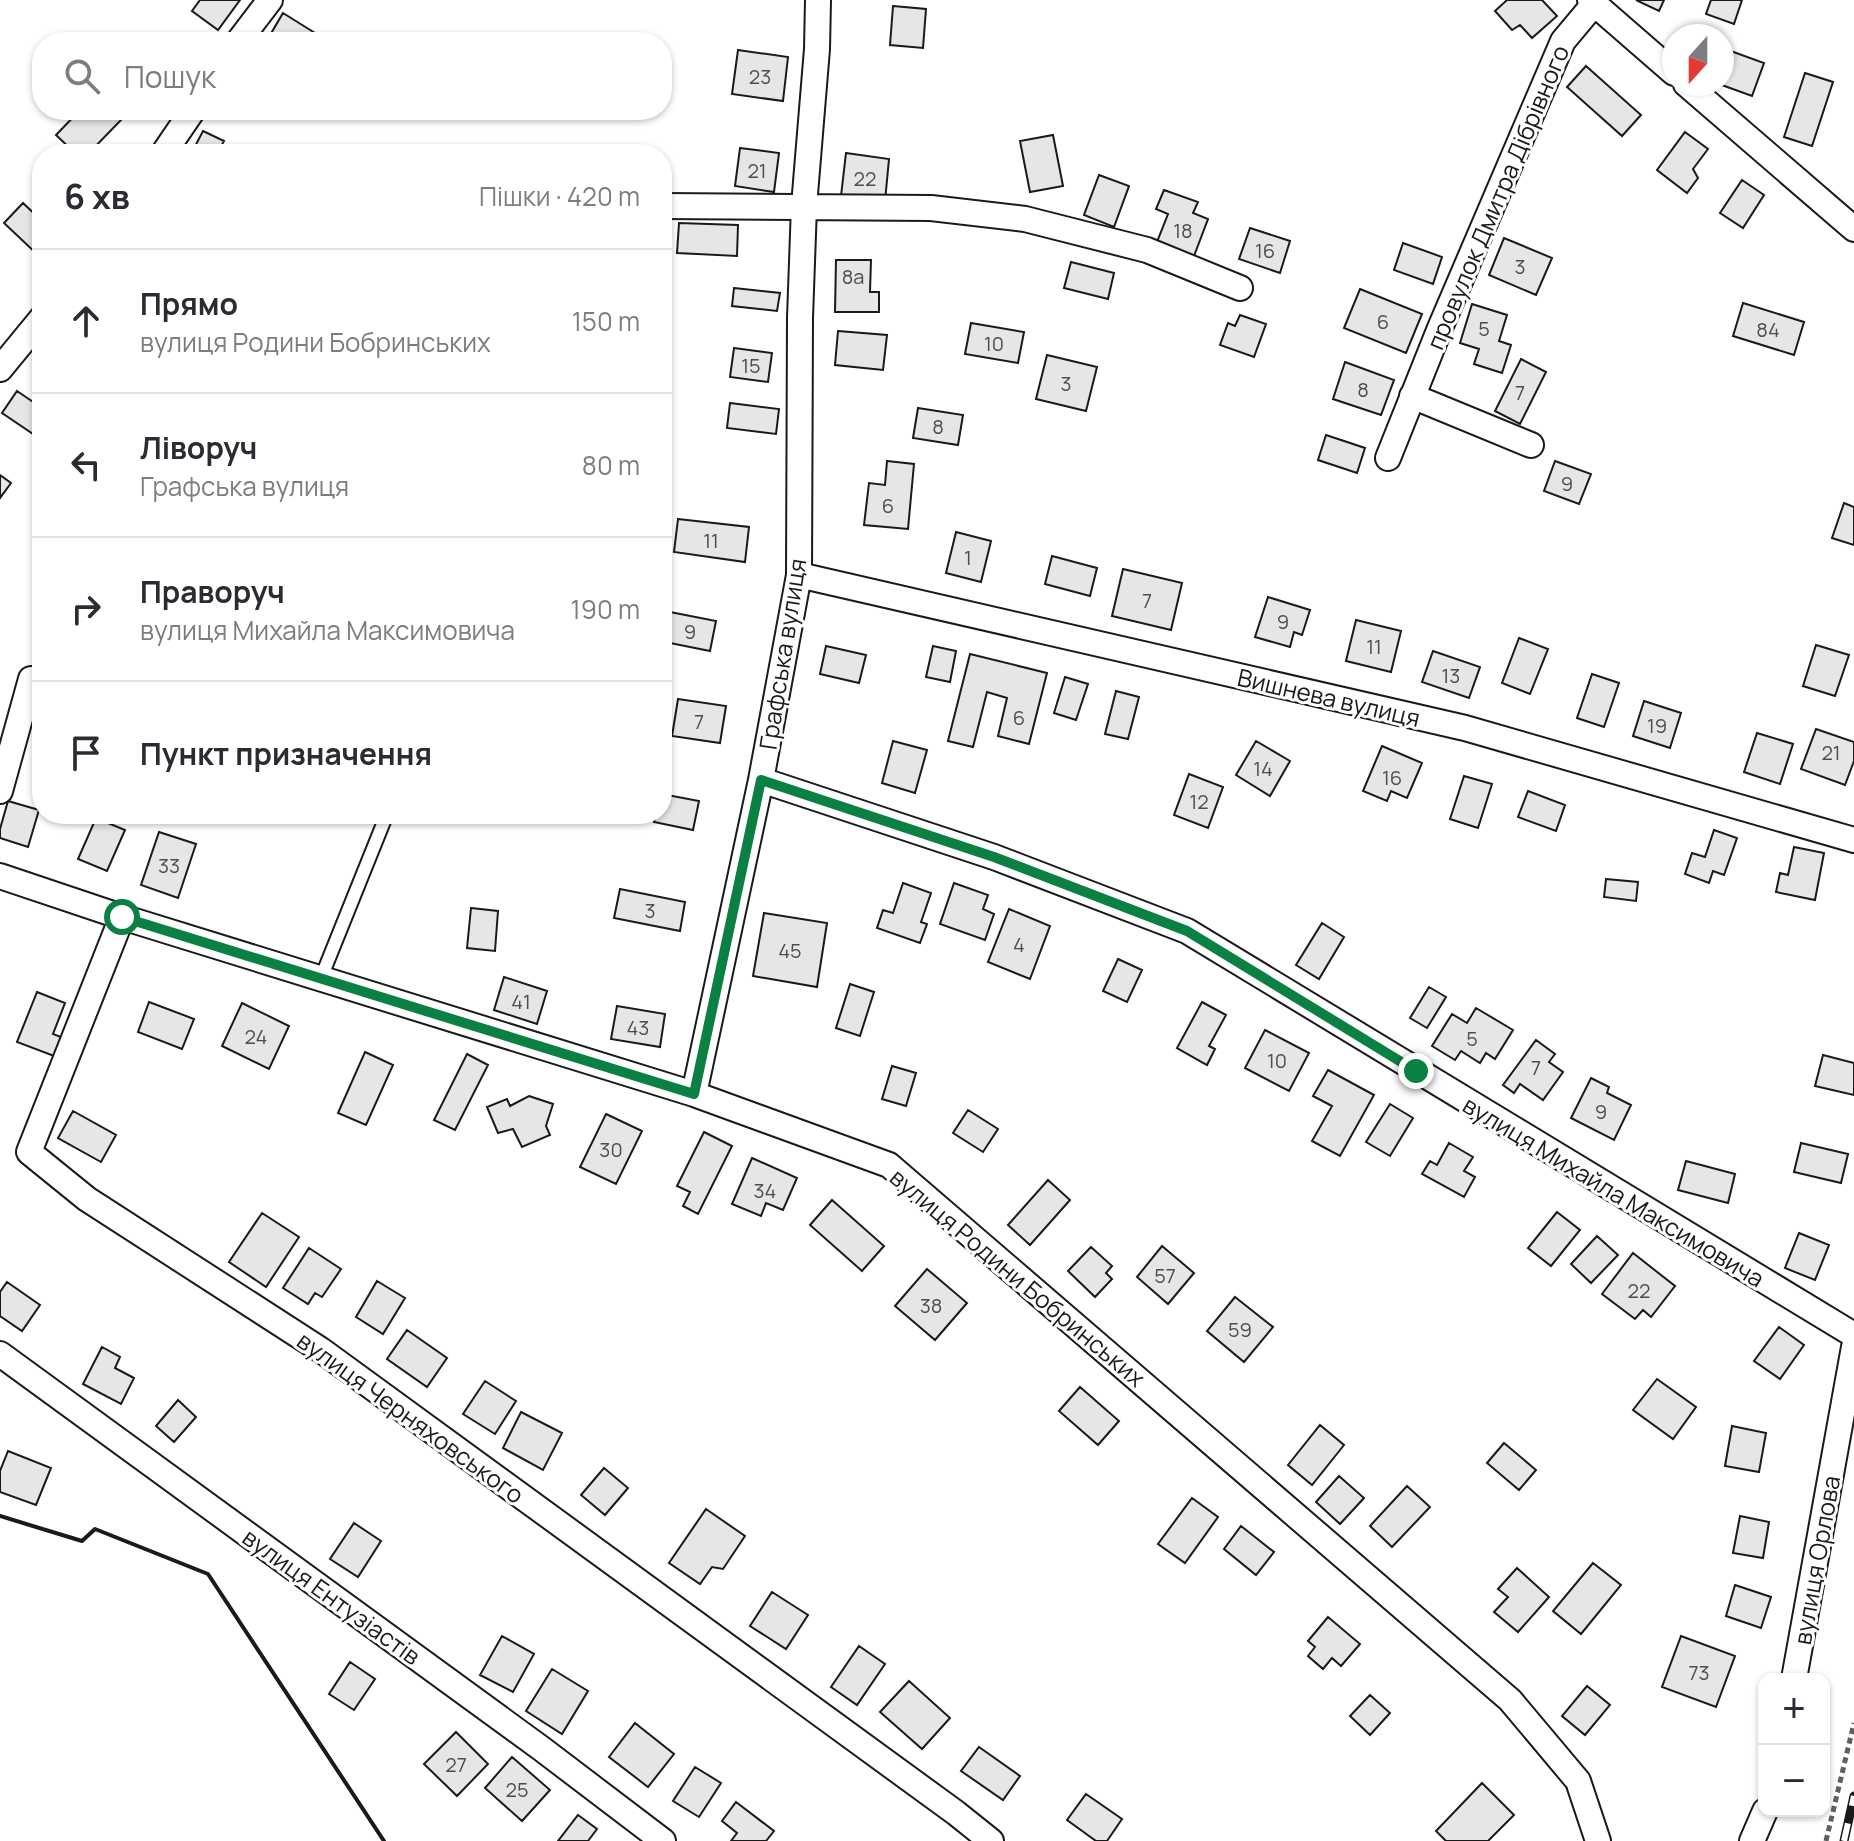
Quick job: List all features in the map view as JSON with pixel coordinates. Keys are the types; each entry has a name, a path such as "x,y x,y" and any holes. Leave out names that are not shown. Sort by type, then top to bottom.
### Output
{"street":[{"path":"246,32 270,0"},
{"name":"Графська вулиця","path":"694,1094 761,780 799,575 800,318 818,0"},
{"path":"1592,2 1662,63"},
{"name":"провулок Дмитра Дібрівного","path":"1388,458 1563,41 1592,2"},
{"path":"1700,96 1854,229"},
{"path":"170,144 186,120"},
{"path":"672,206 931,208 1025,219 1147,250 1240,288"},
{"path":"0,369 32,330"},
{"path":"1412,396 1531,445"},
{"name":"Вишнева вулиця","path":"799,575 1465,728 1854,840"},
{"path":"0,791 31,679"},
{"name":"вулиця Михайла Максимовича","path":"761,780 994,857 1187,931 1854,1335"},
{"name":"вулиця Родини Бобринських","path":"0,876 122,917 694,1094 889,1165 1510,1700 1578,1781 1598,1841"},
{"name":"вулиця Черняховського","path":"122,917 29,1152 87,1199 321,1350 991,1841"},
{"name":"вулиця Орлова","path":"1795,1673 1854,1347"},
{"name":"вулиця Ентузіастів","path":"0,1354 542,1749 663,1841"},
{"path":"1752,1841 1762,1817"}],"lane":[{"path":"321,978 383,824"}],"path":[{"path":"1826,1841 1854,1723"}],"building":[{"path":"200,0 240,0 218,30 192,11"},
{"path":"1507,0 1542,0 1557,16 1532,38 1520,25 1512,30 1495,11"},
{"path":"1636,0 1664,0 1659,11"},
{"path":"1711,0 1742,0 1734,24 1706,14"},
{"path":"893,6 926,9 923,48 890,45"},
{"path":"283,13 313,32 272,32"},
{"path":"738,50 788,57 783,101 732,94"},
{"path":"1734,52 1764,63 1752,96 1734,89"},
{"path":"1586,66 1641,115 1622,136 1567,87"},
{"path":"1805,73 1833,82 1812,146 1784,137"},
{"path":"70,120 121,120 98,144 65,144 56,135"},
{"path":"203,131 224,141 222,144 196,144"},
{"path":"1685,132 1708,149 1693,169 1698,178 1687,193 1657,170"},
{"path":"1053,135 1063,186 1030,192 1020,141"},
{"path":"740,148 779,153 774,192 735,186"},
{"path":"846,153 889,159 885,201 841,196"},
{"path":"1099,175 1129,186 1114,227 1084,215"},
{"path":"1742,180 1764,195 1743,228 1720,213"},
{"path":"1164,190 1198,202 1193,213 1208,219 1194,256 1157,242 1168,214 1156,209"},
{"path":"23,203 32,212 32,249 4,223"},
{"path":"679,223 738,225 737,256 677,253"},
{"path":"1250,228 1290,241 1280,273 1239,259"},
{"path":"1504,238 1552,258 1536,295 1489,275"},
{"path":"1403,243 1442,257 1433,284 1394,270"},
{"path":"836,260 871,260 870,292 879,292 879,312 835,312"},
{"path":"1071,262 1114,273 1108,299 1064,288"},
{"path":"734,288 780,293 777,311 732,306"},
{"path":"1360,289 1422,314 1406,353 1344,328"},
{"path":"1743,303 1804,322 1794,355 1733,336"},
{"path":"1472,304 1507,315 1499,341 1511,345 1502,373 1474,364 1479,349 1460,343"},
{"path":"1240,315 1266,324 1254,357 1220,345 1228,323 1235,326"},
{"path":"971,323 1024,332 1018,363 965,354"},
{"path":"838,331 887,335 883,370 835,365"},
{"path":"734,348 772,353 768,382 730,377"},
{"path":"1047,355 1097,367 1086,411 1036,399"},
{"path":"1521,359 1546,372 1520,424 1495,411"},
{"path":"1345,362 1394,380 1381,415 1333,399"},
{"path":"17,391 32,401 32,433 2,413"},
{"path":"730,403 779,409 776,434 727,428"},
{"path":"918,408 963,415 958,445 913,438"},
{"path":"1326,435 1365,448 1357,473 1318,460"},
{"path":"887,461 914,464 908,529 864,525 869,483 885,485"},
{"path":"1555,461 1591,474 1579,504 1544,491"},
{"path":"0,475 11,483 0,498"},
{"path":"1844,503 1854,507 1854,545 1832,538"},
{"path":"678,519 749,527 745,562 674,552"},
{"path":"956,532 991,541 981,582 946,573"},
{"path":"1052,556 1097,568 1090,596 1045,584"},
{"path":"1123,569 1182,583 1171,630 1112,616"},
{"path":"1268,597 1310,610 1302,635 1294,632 1290,647 1255,637"},
{"path":"672,612 716,621 710,651 672,643"},
{"path":"1356,620 1401,631 1391,672 1346,661"},
{"path":"1519,638 1548,649 1530,694 1502,683"},
{"path":"1816,645 1849,655 1835,696 1803,686"},
{"path":"826,646 866,655 859,683 820,674"},
{"path":"933,646 956,651 950,682 926,677"},
{"path":"1433,651 1480,667 1469,698 1422,682"},
{"path":"970,654 1047,673 1029,744 998,736 1007,698 987,692 973,747 948,741"},
{"path":"1592,674 1619,683 1604,727 1577,718"},
{"path":"1065,677 1088,684 1076,720 1054,713"},
{"path":"1116,691 1139,697 1128,739 1105,734"},
{"path":"678,699 726,706 720,743 672,736"},
{"path":"1644,701 1681,713 1670,748 1633,736"},
{"path":"1816,729 1854,742 1854,761 1845,785 1801,769"},
{"path":"1757,733 1793,744 1780,784 1744,772"},
{"path":"893,741 927,750 915,793 882,783"},
{"path":"1256,741 1290,761 1270,796 1236,775"},
{"path":"1382,746 1422,763 1407,798 1391,791 1387,801 1363,791"},
{"path":"1189,774 1223,787 1208,828 1174,815"},
{"path":"1464,776 1492,784 1478,828 1450,819"},
{"path":"1528,791 1565,805 1556,831 1518,817"},
{"path":"672,796 699,801 693,830 664,824 672,824"},
{"path":"8,801 32,808 32,824 35,824 28,847 0,838"},
{"path":"93,824 110,824 125,830 107,871 78,859"},
{"path":"1714,830 1737,838 1724,875 1713,871 1709,883 1685,874 1692,853 1705,857"},
{"path":"159,832 196,844 178,898 141,885"},
{"path":"1794,847 1824,853 1815,900 1776,892 1780,873 1788,875"},
{"path":"1606,879 1638,882 1636,901 1604,897"},
{"path":"903,883 931,893 921,922 927,924 920,943 877,928 883,910 893,913"},
{"path":"954,883 988,895 983,909 994,914 985,940 940,924"},
{"path":"620,889 685,902 680,931 614,918"},
{"path":"471,908 498,911 495,951 467,948"},
{"path":"1009,909 1050,926 1030,979 988,962"},
{"path":"764,913 827,923 817,987 753,976"},
{"path":"1322,923 1344,937 1319,979 1296,965"},
{"path":"1118,959 1142,970 1127,1002 1103,991"},
{"path":"504,977 547,991 537,1024 494,1010"},
{"path":"850,984 874,992 860,1036 836,1028"},
{"path":"1429,987 1446,997 1427,1028 1410,1018"},
{"path":"37,992 65,1003 53,1034 61,1037 54,1056 17,1042"},
{"path":"149,1002 194,1019 182,1049 138,1032"},
{"path":"1202,1002 1226,1015 1209,1046 1215,1049 1207,1065 1177,1048"},
{"path":"242,1003 289,1026 269,1069 222,1046"},
{"path":"617,1006 665,1014 660,1047 611,1039"},
{"path":"1476,1008 1513,1030 1495,1059 1486,1053 1480,1063 1461,1051 1455,1060 1432,1046 1452,1014 1467,1023"},
{"path":"1265,1030 1309,1053 1289,1091 1245,1068"},
{"path":"1536,1040 1555,1054 1549,1062 1563,1072 1543,1100 1520,1084 1514,1093 1503,1085"},
{"path":"365,1052 393,1065 366,1125 338,1113"},
{"path":"467,1054 488,1065 455,1130 434,1120"},
{"path":"1823,1055 1854,1063 1854,1095 1815,1086"},
{"path":"892,1066 916,1073 906,1106 882,1099"},
{"path":"1328,1070 1374,1095 1340,1156 1312,1141 1332,1106 1313,1096"},
{"path":"1591,1078 1609,1087 1607,1093 1631,1105 1614,1140 1571,1118"},
{"path":"529,1096 553,1104 546,1126 550,1135 522,1147 513,1129 498,1133 487,1107 507,1099 510,1106"},
{"path":"1390,1104 1413,1118 1390,1156 1366,1142"},
{"path":"968,1110 998,1129 983,1152 953,1133"},
{"path":"73,1111 116,1135 101,1162 58,1138"},
{"path":"606,1114 642,1131 616,1184 580,1167"},
{"path":"704,1132 732,1146 698,1214 683,1206 690,1192 677,1186"},
{"path":"1449,1143 1473,1157 1464,1171 1475,1177 1464,1197 1422,1174 1430,1161 1437,1165"},
{"path":"1801,1143 1848,1154 1841,1183 1794,1172"},
{"path":"752,1158 797,1178 783,1210 766,1203 761,1216 732,1204"},
{"path":"1686,1161 1735,1174 1728,1203 1678,1190"},
{"path":"1048,1180 1070,1200 1030,1245 1008,1225"},
{"path":"832,1200 884,1246 862,1271 810,1225"},
{"path":"1557,1212 1580,1230 1551,1266 1528,1248"},
{"path":"262,1213 299,1237 266,1287 229,1262"},
{"path":"1799,1233 1829,1245 1815,1280 1785,1268"},
{"path":"1597,1236 1618,1255 1591,1283 1571,1264"},
{"path":"1162,1246 1194,1273 1168,1304 1137,1277"},
{"path":"1091,1247 1112,1266 1106,1273 1112,1279 1095,1297 1068,1271"},
{"path":"309,1248 341,1269 322,1297 315,1293 308,1304 283,1288"},
{"path":"1633,1253 1675,1286 1651,1317 1643,1310 1635,1319 1602,1294"},
{"path":"927,1269 967,1303 935,1340 895,1306"},
{"path":"377,1281 405,1298 383,1334 356,1317"},
{"path":"7,1282 40,1305 22,1331 0,1316 0,1292"},
{"path":"1235,1297 1273,1327 1244,1362 1207,1331"},
{"path":"1779,1327 1804,1345 1780,1379 1754,1361"},
{"path":"407,1330 447,1358 427,1387 387,1359"},
{"path":"102,1347 120,1357 115,1368 134,1378 121,1404 83,1384"},
{"path":"1657,1379 1696,1407 1673,1439 1633,1410"},
{"path":"485,1381 516,1401 495,1434 463,1414"},
{"path":"1080,1387 1119,1421 1098,1445 1059,1411"},
{"path":"178,1400 196,1417 174,1442 156,1426"},
{"path":"521,1412 562,1433 543,1470 503,1448"},
{"path":"1320,1425 1344,1445 1312,1485 1288,1465"},
{"path":"1732,1426 1766,1433 1759,1472 1725,1466"},
{"path":"1504,1443 1536,1470 1519,1490 1487,1463"},
{"path":"8,1451 51,1468 36,1505 0,1492 0,1471"},
{"path":"604,1468 628,1488 605,1515 581,1495"},
{"path":"1339,1476 1364,1498 1340,1524 1316,1502"},
{"path":"1407,1486 1430,1507 1392,1547 1370,1526"},
{"path":"1192,1498 1218,1517 1185,1563 1158,1544"},
{"path":"706,1509 745,1536 723,1569 712,1567 700,1584 669,1563"},
{"path":"1740,1516 1769,1522 1763,1558 1733,1553"},
{"path":"354,1523 381,1541 358,1577 330,1559"},
{"path":"1241,1526 1274,1552 1256,1575 1224,1549"},
{"path":"1593,1563 1621,1585 1581,1634 1553,1611"},
{"path":"1517,1568 1549,1597 1518,1632 1494,1612 1508,1597 1498,1589"},
{"path":"1735,1585 1771,1597 1761,1628 1726,1616"},
{"path":"772,1592 808,1615 786,1649 750,1626"},
{"path":"1328,1617 1360,1644 1341,1666 1332,1658 1323,1669 1308,1656 1315,1647 1308,1641"},
{"path":"502,1636 534,1654 513,1692 480,1675"},
{"path":"1681,1636 1735,1656 1716,1707 1662,1687"},
{"path":"859,1646 885,1664 857,1705 831,1687"},
{"path":"350,1662 375,1679 354,1710 329,1694"},
{"path":"552,1669 588,1691 562,1734 526,1711"},
{"path":"909,1681 950,1718 922,1749 880,1712"},
{"path":"1587,1686 1610,1705 1585,1735 1562,1716"},
{"path":"1370,1695 1390,1713 1370,1735 1350,1716"},
{"path":"635,1723 674,1754 648,1787 609,1757"},
{"path":"456,1732 488,1764 457,1796 424,1764"},
{"path":"979,1747 1020,1776 1003,1800 961,1771"},
{"path":"512,1757 550,1790 522,1821 485,1788"},
{"path":"695,1767 721,1783 699,1817 673,1801"},
{"path":"1482,1783 1514,1815 1488,1841 1446,1841 1436,1831"},
{"path":"1086,1794 1122,1819 1107,1841 1096,1841 1067,1820"},
{"path":"736,1802 774,1831 766,1841 731,1841 737,1833 722,1821"},
{"path":"578,1815 597,1829 588,1841 558,1841"}],"railway":[{"path":"1844,1841 1854,1796"}],"wall":[{"path":"0,1516 82,1541 95,1529 208,1574 384,1841"}],"route":[{"path":"122,917 694,1094 761,780 994,857 1187,931 1416,1071"}]}
